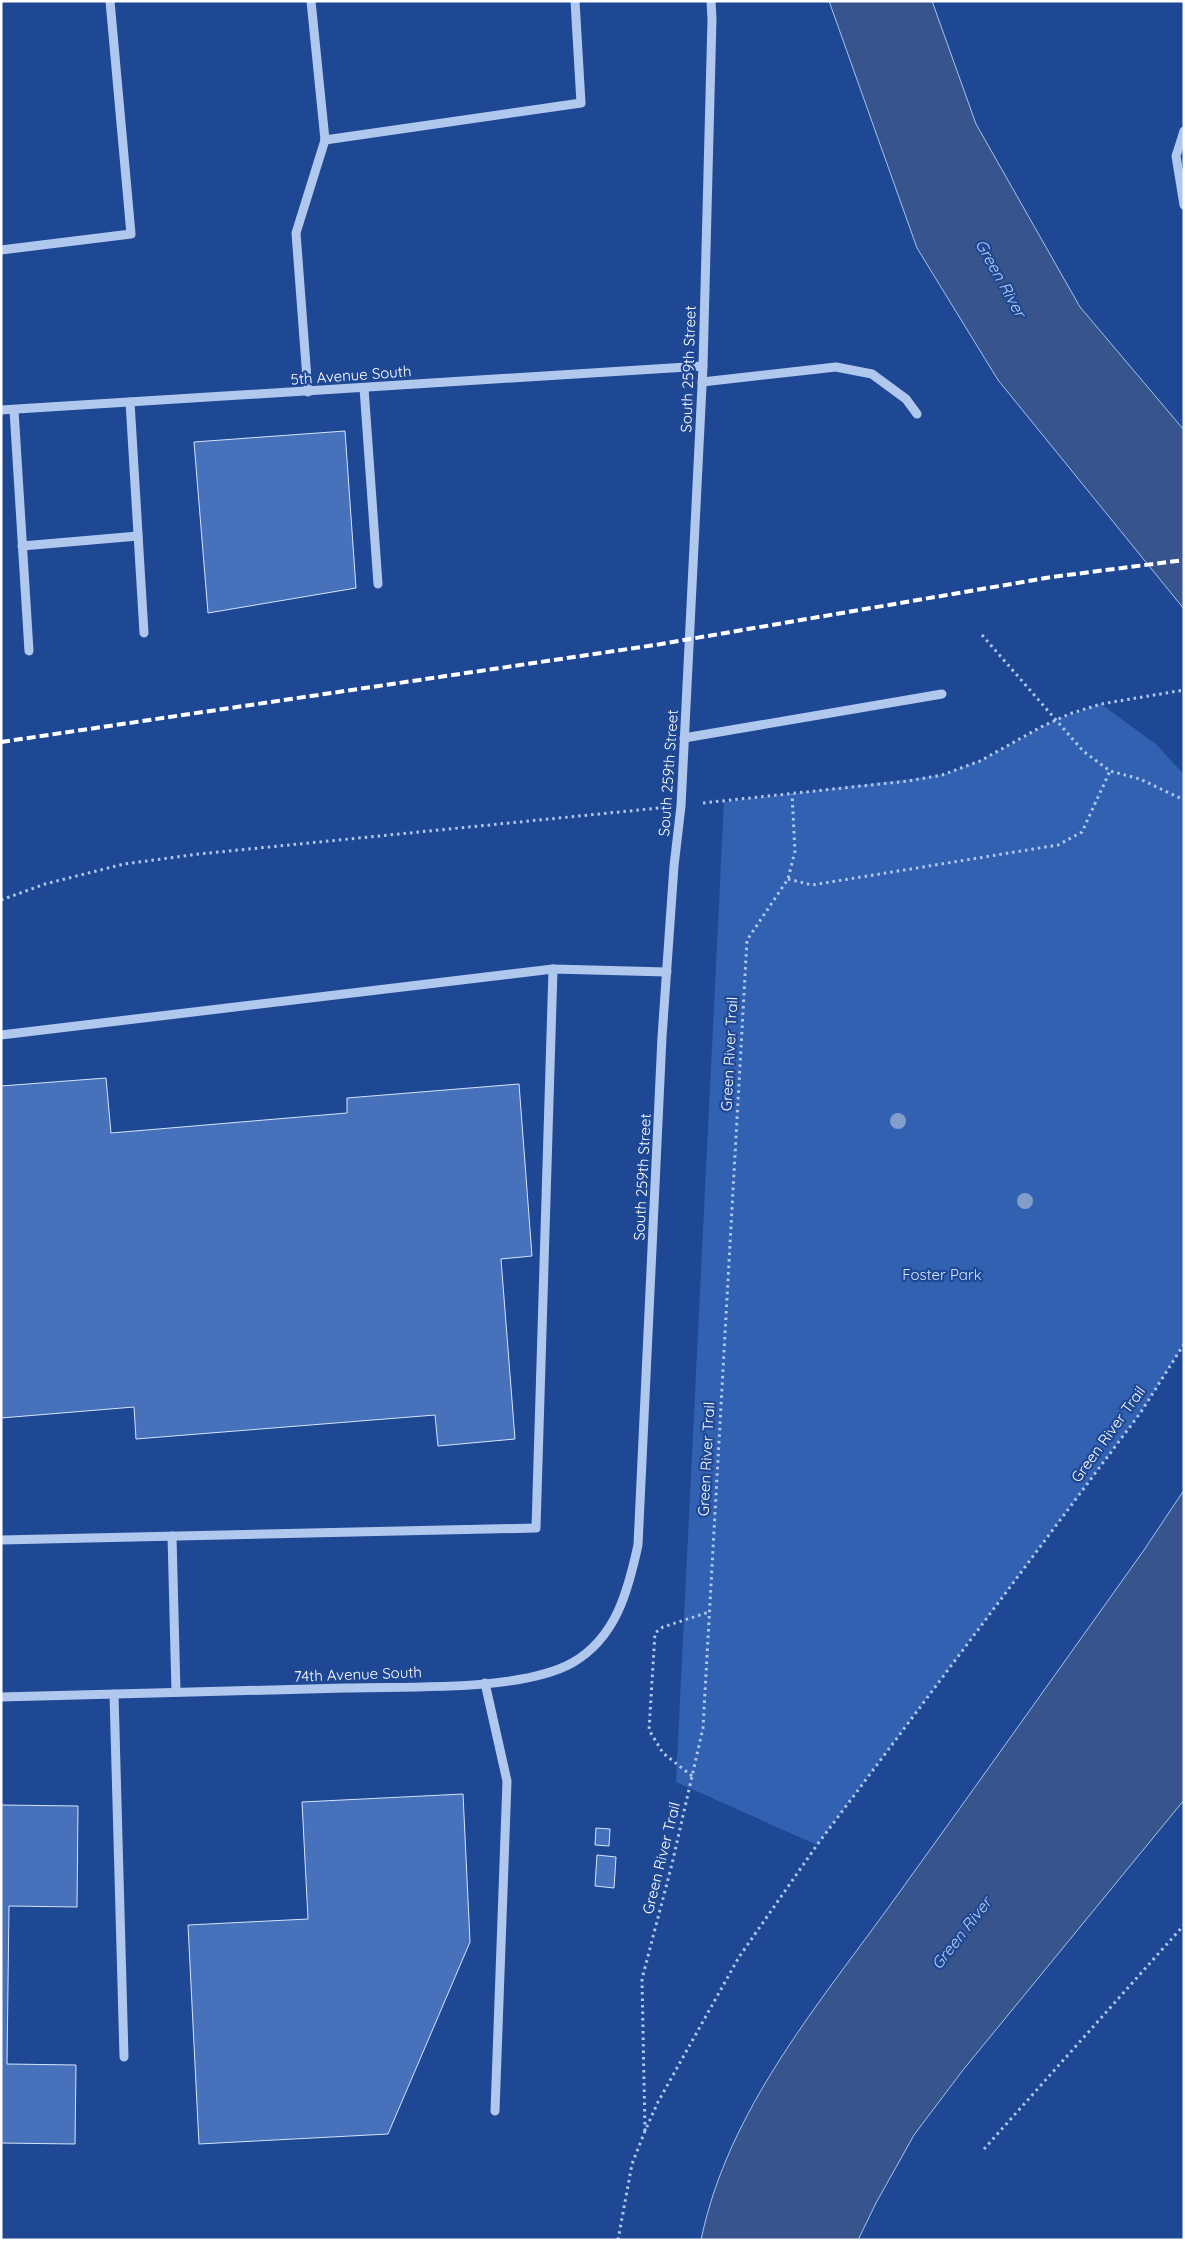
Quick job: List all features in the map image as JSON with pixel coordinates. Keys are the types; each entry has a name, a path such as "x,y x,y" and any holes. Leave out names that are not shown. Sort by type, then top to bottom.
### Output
{"street":[{"path":"1,250 131,234 110,1"},
{"path":"308,392 296,233 325,140 311,1"},
{"path":"325,140 581,103 575,1"},
{"name":"South 259th Street","path":"638,1545 666,972 674,866 681,806 703,366 711,1"},
{"path":"1184,131 1176,156 1184,204"},
{"name":"5th Avenue South","path":"1,410 703,366"},
{"path":"702,382 836,366 872,374 906,399 917,414"},
{"path":"364,388 378,584"},
{"path":"130,402 144,632"},
{"path":"14,410 29,651"},
{"path":"22,546 138,536"},
{"path":"684,738 942,694"},
{"path":"1,1540 536,1528 553,970"},
{"path":"1,1035 553,970 666,972"},
{"path":"172,1536 176,1692"},
{"name":"74th Avenue South","path":"1,1697 485,1683 539,1675 557,1670 573,1662 598,1642 608,1631 623,1602 638,1545"},
{"path":"485,1683 507,1781 495,2111"},
{"path":"114,1694 124,2057"}],"path":[{"path":"982,635 1083,751 1110,771 1140,780 1184,800"},
{"path":"1,900 45,884 124,864 199,854 681,806 942,775 980,761 1055,720 1101,704 1184,690"},
{"path":"788,878 812,886 1058,845 1082,832 1110,771"},
{"name":"Green River Trail","path":"645,2132 642,1979 672,1864 703,1728 747,940 788,878 795,851 792,794"},
{"name":"Green River Trail","path":"618,2240 632,2164 645,2132 658,2102 740,1957 816,1845 1141,1412 1184,1344"},
{"path":"692,1776 663,1753 649,1730 654,1633 663,1626 709,1612"},
{"path":"984,2148 1184,1925"}],"green space":[{"name":"Foster Park","path":"1101,704 1157,745 1184,775 1184,1344 1141,1412 817,1845 676,1782 724,802 942,775 980,761 1055,720"}],"water":[{"name":"Green River","path":"829,1 932,1 976,124 1080,307 1184,430 1184,609 998,380 917,248"},
{"name":"Green River","path":"1184,1490 1184,1800 963,2070 914,2135 876,2203 858,2240 701,2240 714,2192 732,2146 780,2059 1144,1550"}],"building":[{"path":"345,431 356,588 208,613 194,442"},
{"path":"106,1078 111,1133 347,1113 347,1098 519,1084 532,1256 501,1259 515,1439 438,1446 435,1415 136,1439 134,1407 1,1418 1,1086"},
{"path":"463,1794 470,1942 388,2134 199,2144 188,1925 308,1919 302,1802"},
{"path":"1,1805 78,1806 77,1907 9,1906 7,2064 76,2065 75,2144 1,2143"},
{"path":"596,1828 610,1829 609,1846 595,1845"},
{"path":"597,1855 616,1857 614,1888 595,1886"}],"railway":[{"path":"1,742 655,645 1052,577 1184,560"}]}
